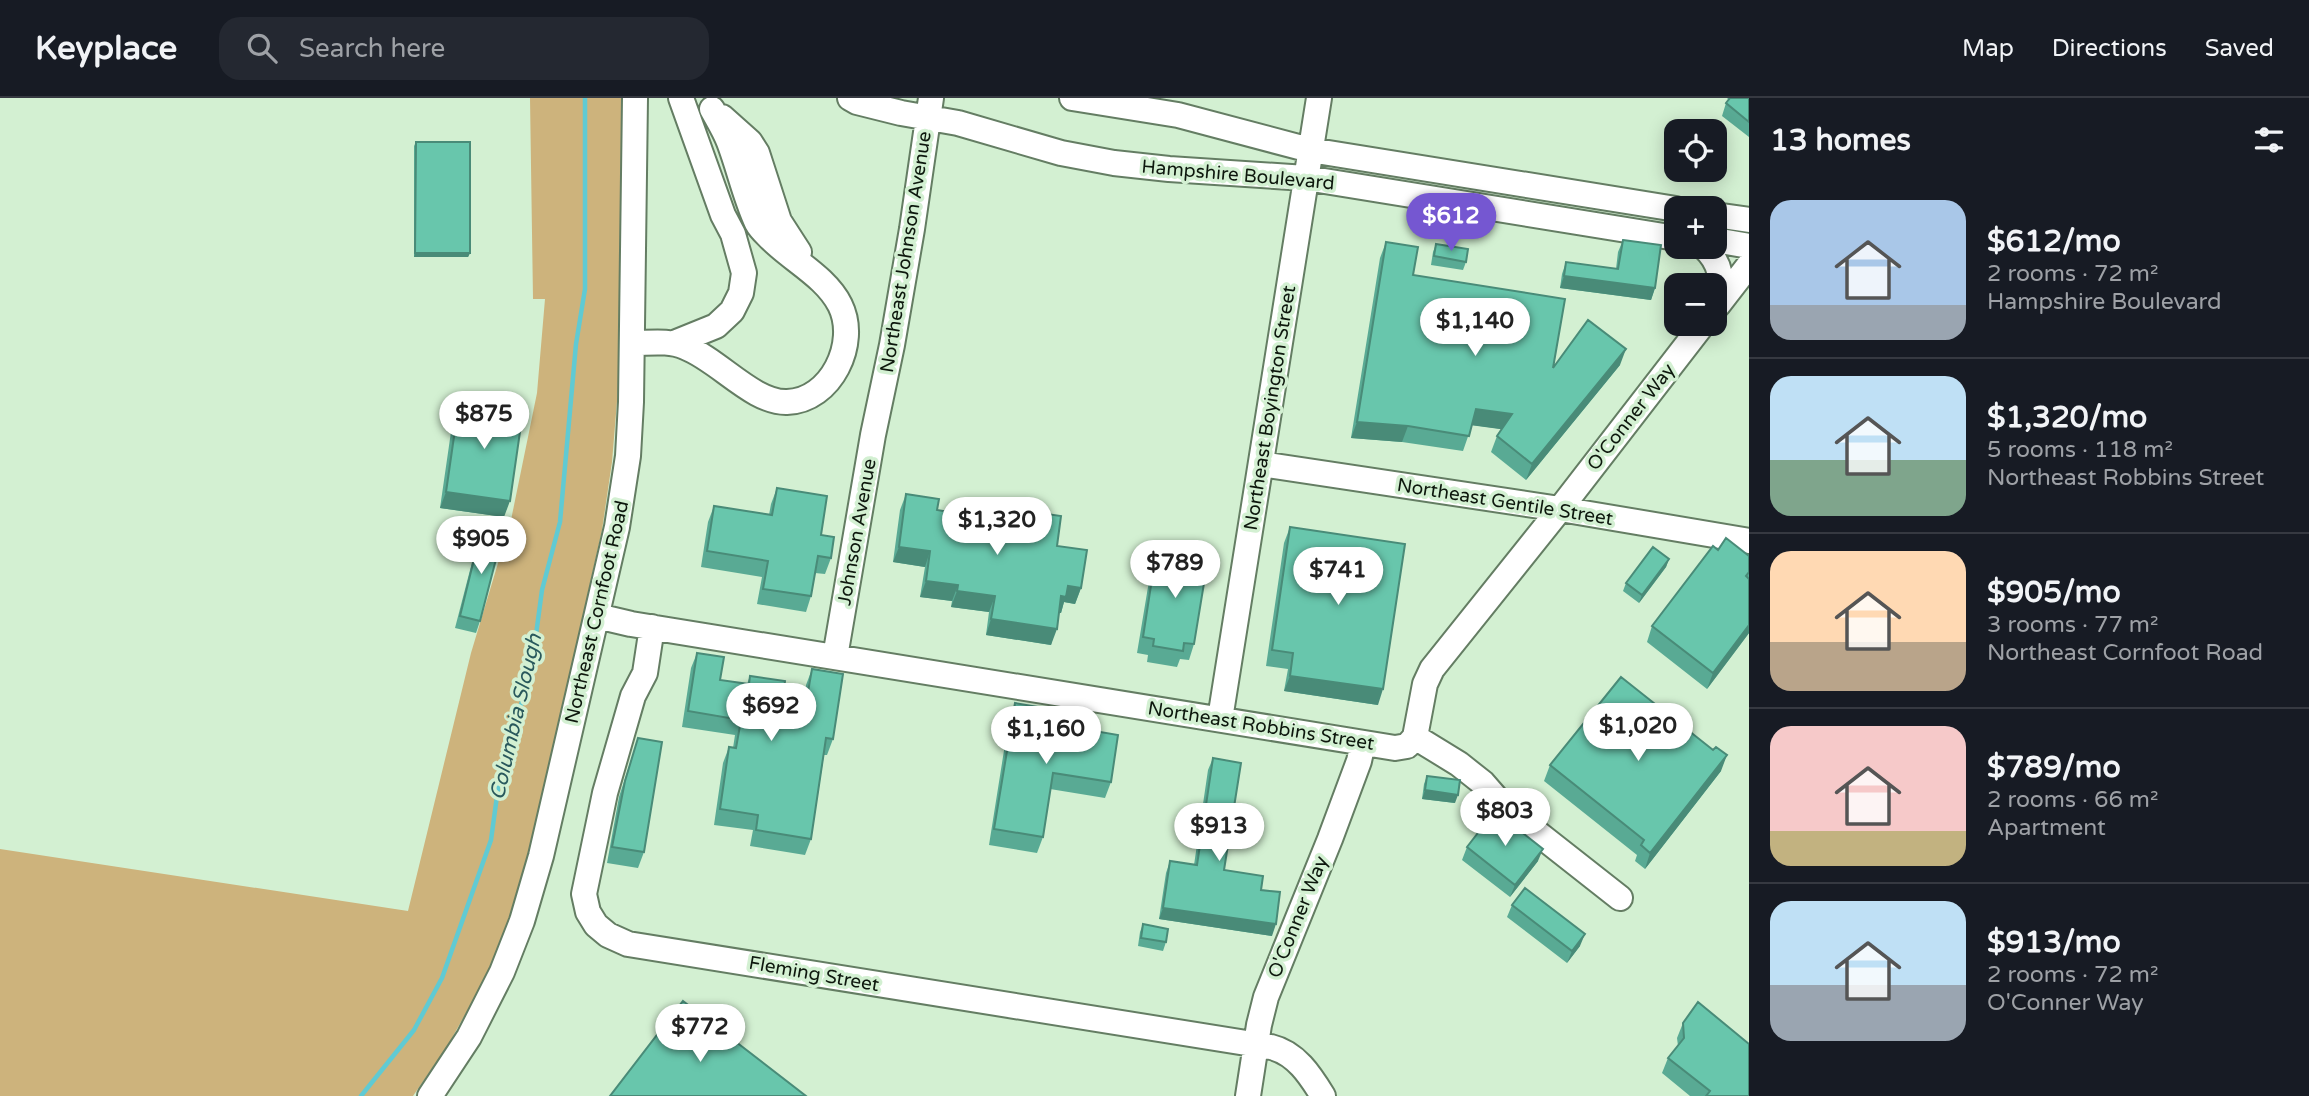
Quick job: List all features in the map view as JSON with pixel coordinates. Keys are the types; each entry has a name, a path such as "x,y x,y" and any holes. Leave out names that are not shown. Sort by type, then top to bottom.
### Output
{"street":[{"name":"Northeast Cornfoot Road","path":"430,1096 469,1037 502,972 522,921 541,856 623,492 630,425 633,343 635,98"},
{"path":"633,343 674,343 716,326 732,311 741,293 744,272 733,234 723,215 681,98"},
{"name":"Hampshire Boulevard","path":"850,98 901,113 929,107 958,123 1061,153 1114,163 1306,178 1664,236"},
{"name":"Hampshire Boulevard","path":"1072,98 1123,104 1178,115 1310,150 1664,207"},
{"name":"Northeast Boyington Street","path":"1220,719 1319,98"},
{"path":"674,343 706,356 750,391 766,399 786,403 818,393 835,371 846,333 841,306 823,283 758,225 728,139 710,103"},
{"name":"Northeast Johnson Avenue","path":"879,406 912,229 929,107"},
{"path":"1727,217 1749,220"},
{"path":"1727,242 1749,246"},
{"path":"1727,292 1749,264"},
{"name":"O'Conner Way","path":"1416,737 1425,684 1432,669 1694,336"},
{"name":"Johnson Avenue","path":"835,657 879,406"},
{"name":"Northeast Gentile Street","path":"1261,464 1560,509 1749,541"},
{"name":"Northeast Robbins Street","path":"597,616 1395,748 1407,746 1416,737"},
{"name":"Fleming Street","path":"652,627 645,673 633,696 605,793 587,873 584,894 588,912 596,925 608,935 628,944 1283,1050 1292,1056 1323,1096"},
{"path":"1416,737 1459,764 1483,783 1503,806 1620,898"},
{"name":"O'Conner Way","path":"1248,1096 1266,997 1330,839 1363,743"}],"shaded area":[{"path":"530,98 622,98 619,377 612,462 602,530 534,836 508,931 493,965 448,1045 413,1096 0,1096 0,849 408,911 471,653 511,520 537,393 545,299 533,299"}],"building":[{"path":"1730,98 1749,98 1749,122 1726,103"},
{"path":"416,142 470,142 470,253 415,253"},
{"path":"1623,240 1661,245 1655,288 1564,276 1566,262 1618,269"},
{"path":"1386,242 1418,247 1413,275 1565,299 1553,368 1588,320 1626,349 1532,464 1497,436 1512,414 1476,409 1469,436 1408,426 1357,422"},
{"path":"1436,244 1468,249 1466,262 1434,256"},
{"path":"459,402 523,411 510,501 446,492"},
{"path":"777,488 827,496 821,535 834,537 831,558 818,556 811,596 763,589 768,561 707,551 714,506 772,515"},
{"path":"906,494 939,499 937,510 961,514 963,502 1061,516 1057,546 1087,550 1081,588 1068,586 1066,597 1061,596 1057,629 991,619 995,596 957,591 958,585 926,581 930,551 899,547"},
{"path":"1290,527 1405,544 1383,689 1290,676 1293,653 1272,650"},
{"path":"481,531 502,536 480,621 460,616"},
{"path":"1726,538 1749,556 1749,572 1746,576 1749,579 1749,625 1713,673 1652,626 1713,546 1718,550"},
{"path":"1653,547 1669,559 1642,595 1626,583"},
{"path":"1169,551 1195,555 1193,562 1207,565 1194,644 1184,643 1183,651 1153,646 1154,639 1143,637 1156,553 1168,555"},
{"path":"697,653 724,657 720,680 749,684 750,676 785,681 784,689 808,692 812,669 843,674 833,739 826,738 811,839 756,830 758,815 720,809 729,747 736,748 741,720 688,711"},
{"path":"1621,677 1713,750 1716,747 1727,755 1650,853 1641,845 1644,840 1550,765"},
{"path":"1015,703 1050,709 1048,723 1118,735 1111,782 1053,773 1043,837 994,829"},
{"path":"638,738 662,742 644,852 612,847 625,781"},
{"path":"1213,758 1241,763 1224,870 1263,876 1261,890 1280,892 1276,924 1163,908 1170,861 1197,865"},
{"path":"1427,776 1460,780 1458,795 1425,790"},
{"path":"1495,811 1543,849 1515,885 1467,847"},
{"path":"1525,888 1585,934 1572,951 1512,905"},
{"path":"1143,924 1168,929 1166,942 1141,938"},
{"path":"683,1001 806,1096 610,1096"},
{"path":"1698,1002 1749,1044 1749,1096 1706,1096 1710,1091 1668,1058 1684,1038 1683,1023"}],"waterway":[{"name":"Columbia Slough","path":"361,1096 414,1030 442,978 491,840 500,774 531,672 542,590 560,522 576,344 585,289 585,98"}]}
